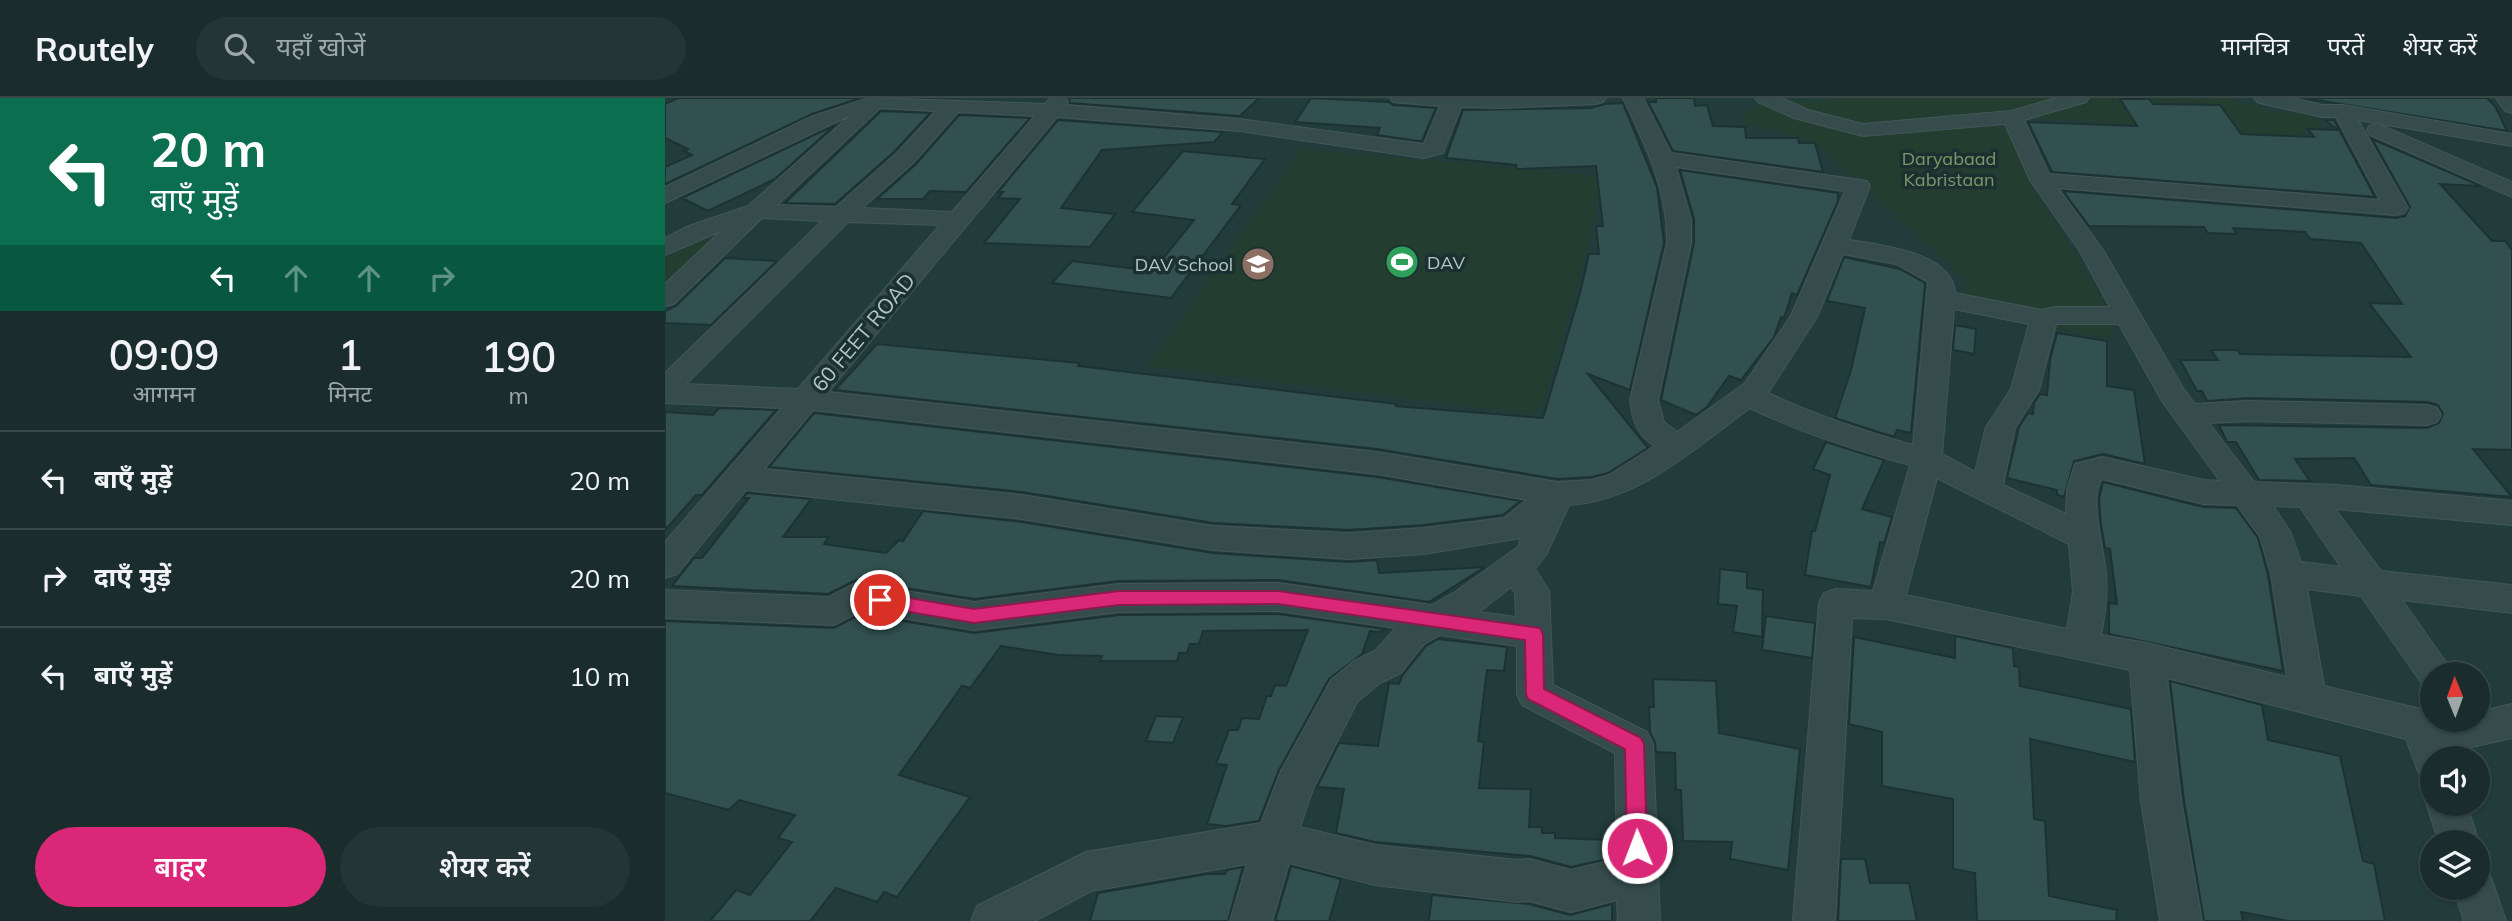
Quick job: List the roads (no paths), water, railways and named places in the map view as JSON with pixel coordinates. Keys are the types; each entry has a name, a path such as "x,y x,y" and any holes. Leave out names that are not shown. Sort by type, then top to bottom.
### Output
{"street":[{"path":"1400,98 1596,98"},
{"path":"1633,98 1663,159 1677,212 1679,243 1644,400 1647,419 1655,435 1679,445"},
{"path":"1765,98 1801,114 1863,130 2012,117 2079,98"},
{"path":"2265,98 2322,111 2343,111 2512,140"},
{"path":"2377,98 2414,124"},
{"path":"2506,98 2512,107"},
{"path":"665,196 820,120 881,100 951,107 1056,105 1105,113 1239,125 1424,151 1435,148 1438,100"},
{"path":"665,298 756,211 881,100"},
{"name":"60 FEET ROAD","path":"665,565 680,528 738,478 1056,105"},
{"path":"665,391 842,214 905,158 951,107"},
{"path":"2041,180 2396,208 2343,111"},
{"path":"2343,111 2381,132 2512,190"},
{"path":"2012,117 2041,180 2091,250 2172,394 2275,533 2288,574 2308,697"},
{"path":"665,391 807,399 1377,463 1557,494 1592,492 1620,482 1679,445 1755,390 1804,317 1859,186 1663,159"},
{"path":"665,248 698,231 756,211 957,219"},
{"path":"1836,245 1905,258 1931,270 1941,280 1942,298 1927,459 1886,605"},
{"path":"1942,298 2044,318 2055,315 2128,316"},
{"path":"1986,491 2001,426 2025,390 2044,318"},
{"path":"1748,396 1846,437 1927,459 1986,491 2083,536"},
{"path":"2188,415 2228,410 2329,412 2385,417 2427,415"},
{"path":"2081,647 2090,593 2080,491 2085,472 2102,468 2204,492 2337,497 2512,513"},
{"path":"738,478 1022,507 1213,538 1349,546 1424,541 1512,528 1557,494"},
{"path":"1251,921 1295,784 1343,691 1367,672 1388,662 1412,634 1467,602 1530,555 1557,494"},
{"path":"2310,498 2427,662"},
{"path":"1515,566 1532,591 1535,694 1634,744 1639,921"},
{"path":"2288,574 2512,599"},
{"path":"665,604 834,611 856,597 974,616 1119,598 1278,597 1534,634"},
{"path":"1814,921 1836,603 1886,605 2081,647 2147,658 2420,725"},
{"path":"2147,658 2161,801 2181,921"},
{"path":"2490,723 2512,721"},
{"path":"992,921 1086,872 1275,841 1375,865 1529,880 1571,891 1638,874"},
{"path":"2478,900 2485,921"}],"place":[{"name":"DAV","path":"1402,262"},
{"name":"DAV School","path":"1258,264"}],"park label":[{"name":"Daryabaad Kabristaan","path":"1949,168"}]}
